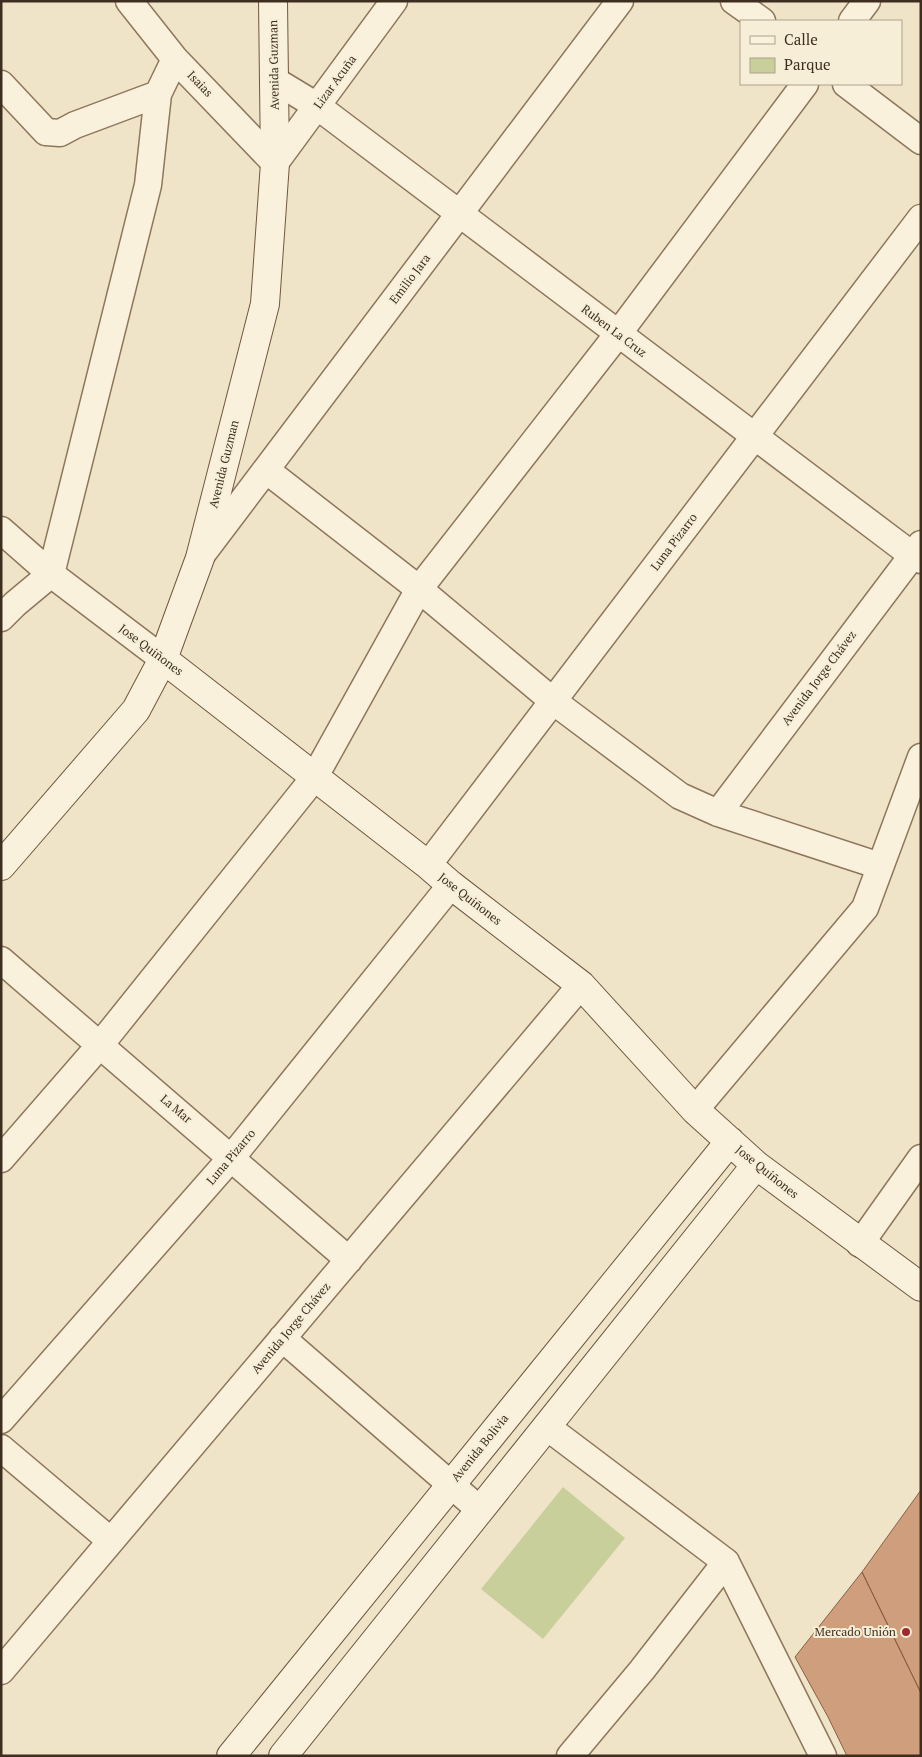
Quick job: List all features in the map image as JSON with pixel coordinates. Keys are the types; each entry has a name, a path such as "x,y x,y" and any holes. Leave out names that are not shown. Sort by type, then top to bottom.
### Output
{"street":[{"name":"Isaias","path":"129,1 175,58 275,163"},
{"name":"Avenida Guzman","path":"1,866 136,710 163,659 200,558 264,304 275,163 273,1"},
{"name":"Lizar Acuña","path":"275,163 394,1"},
{"name":"Emilio Jara","path":"200,558 620,1"},
{"path":"734,1 761,20"},
{"path":"853,20 867,1"},
{"path":"1,618 51,574 148,185 158,94 175,58"},
{"name":"Ruben La Cruz","path":"274,80 317,106 755,436 918,553"},
{"path":"1,84 46,132 60,133 75,125 158,94"},
{"path":"1,1159 100,1045 314,778 419,588 618,334 804,85"},
{"path":"847,85 921,141"},
{"name":"Luna Pizarro","path":"428,866 921,218"},
{"path":"266,470 419,588 553,701 680,796 718,813 880,866"},
{"name":"Jose Quiñones","path":"1,530 51,574 581,985 694,1110 756,1165 860,1244 921,1287"},
{"name":"Avenida Jorge Chávez","path":"718,813 918,553"},
{"path":"694,1110 865,908 921,756"},
{"name":"Luna Pizarro","path":"1,1420 232,1157 451,885"},
{"name":"La Mar","path":"1,960 232,1157 349,1260"},
{"name":"Avenida Jorge Chávez","path":"1,1671 581,985"},
{"name":"Avenida Bolivia","path":"231,1756 730,1141"},
{"path":"860,1244 921,1158"},
{"path":"283,1756 756,1165"},
{"path":"282,1338 480,1510"},
{"path":"547,1426 726,1562 822,1756"},
{"path":"1,1448 111,1541"},
{"path":"570,1756 642,1670 726,1562"}],"green space":[{"path":"563,1487 625,1538 543,1639 481,1589"}],"building":[{"name":"Mercado Unión","path":"921,1490 921,1693 862,1572"},
{"path":"862,1572 921,1693 921,1756 847,1756 795,1657"}],"place":[{"name":"Mercado Unión","path":"906,1632"}]}
